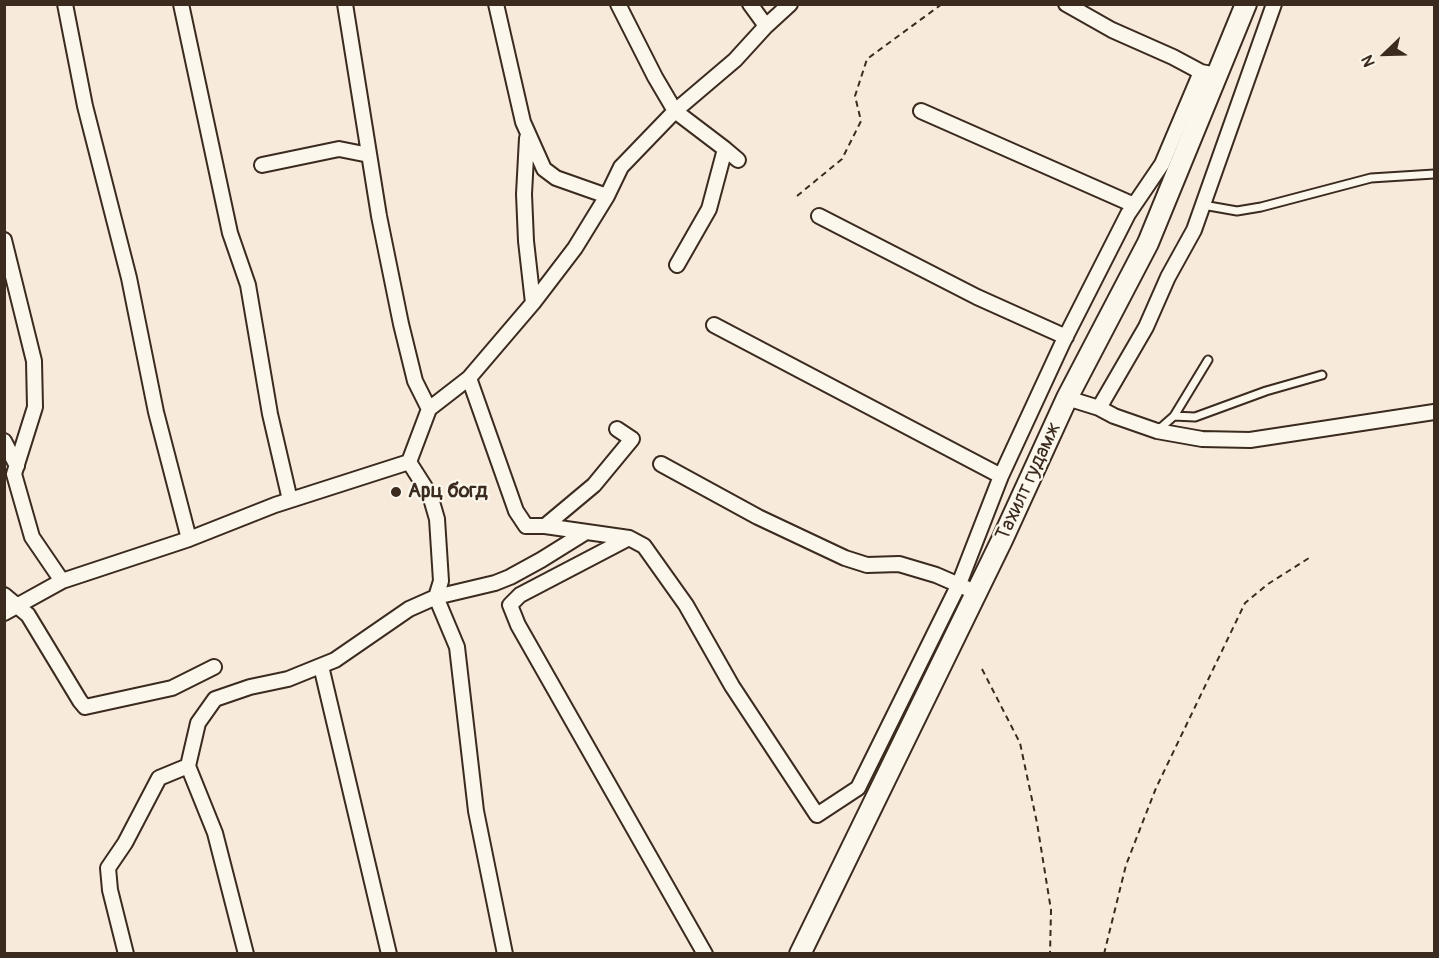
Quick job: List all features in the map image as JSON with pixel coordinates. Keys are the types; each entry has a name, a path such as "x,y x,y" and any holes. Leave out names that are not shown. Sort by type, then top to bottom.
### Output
{"main road":[{"name":"Тахилт гудамж","path":"800,954 968,589 1148,243 1209,73 1246,4"}],"street":[{"path":"65,4 85,106 129,278 156,412 189,539"},
{"path":"181,4 230,233 248,285 270,414 290,500"},
{"path":"345,4 379,216 400,324 415,381 429,409"},
{"path":"496,4 523,123 544,169 556,178 607,196"},
{"path":"618,4 675,111 738,160"},
{"path":"750,4 766,26"},
{"path":"409,462 429,409 470,378 533,303 575,248 607,196 621,167 675,111 735,60 790,4"},
{"path":"470,378 516,511 526,526 545,526 629,538 644,546 686,605 732,686 817,815 858,788 968,589 1001,476 1066,337 1134,205 1162,164 1209,73 1112,30 1066,4"},
{"path":"1099,408 1146,327 1168,277 1194,230 1274,4"},
{"path":"921,111 1134,205"},
{"path":"527,133 524,194 526,242 533,303"},
{"path":"262,165 339,148 369,155"},
{"path":"676,265 710,209 725,149"},
{"path":"819,216 977,297 1066,337"},
{"path":"4,240 34,361 35,407 12,470"},
{"path":"714,325 1001,476"},
{"path":"1067,398 1157,431 1202,439 1250,440 1434,412"},
{"path":"545,526 594,485 633,439 617,429"},
{"path":"4,441 32,537 62,581"},
{"path":"4,613 62,581 189,539 290,500 409,462"},
{"path":"409,462 430,495 437,519 441,581 436,597 457,647 476,811 505,954"},
{"path":"661,464 758,517 845,558 867,565 899,564 968,589"},
{"path":"246,954 215,833 188,766 198,723 215,699 250,687 288,679 335,660 409,609 436,597 495,583 510,577 586,532"},
{"path":"629,538 520,595 510,605 518,625 705,954"},
{"path":"4,595 28,615 85,706 172,688 214,667"},
{"path":"321,666 389,954"},
{"path":"126,954 110,890 108,868 125,843 159,778 188,766"}],"lane":[{"path":"1203,205 1237,211 1261,207 1371,178 1434,174"},
{"path":"1157,431 1174,416 1208,360"},
{"path":"1174,416 1195,417 1266,391 1322,375"}],"path":[{"path":"797,196 842,159 861,121 855,96 867,59 942,4"},
{"path":"1104,954 1126,865 1156,788 1245,603 1309,558"},
{"path":"982,669 1020,743 1037,823 1051,910 1050,954"}],"place":[{"name":"Арц богд","path":"396,492"}]}
